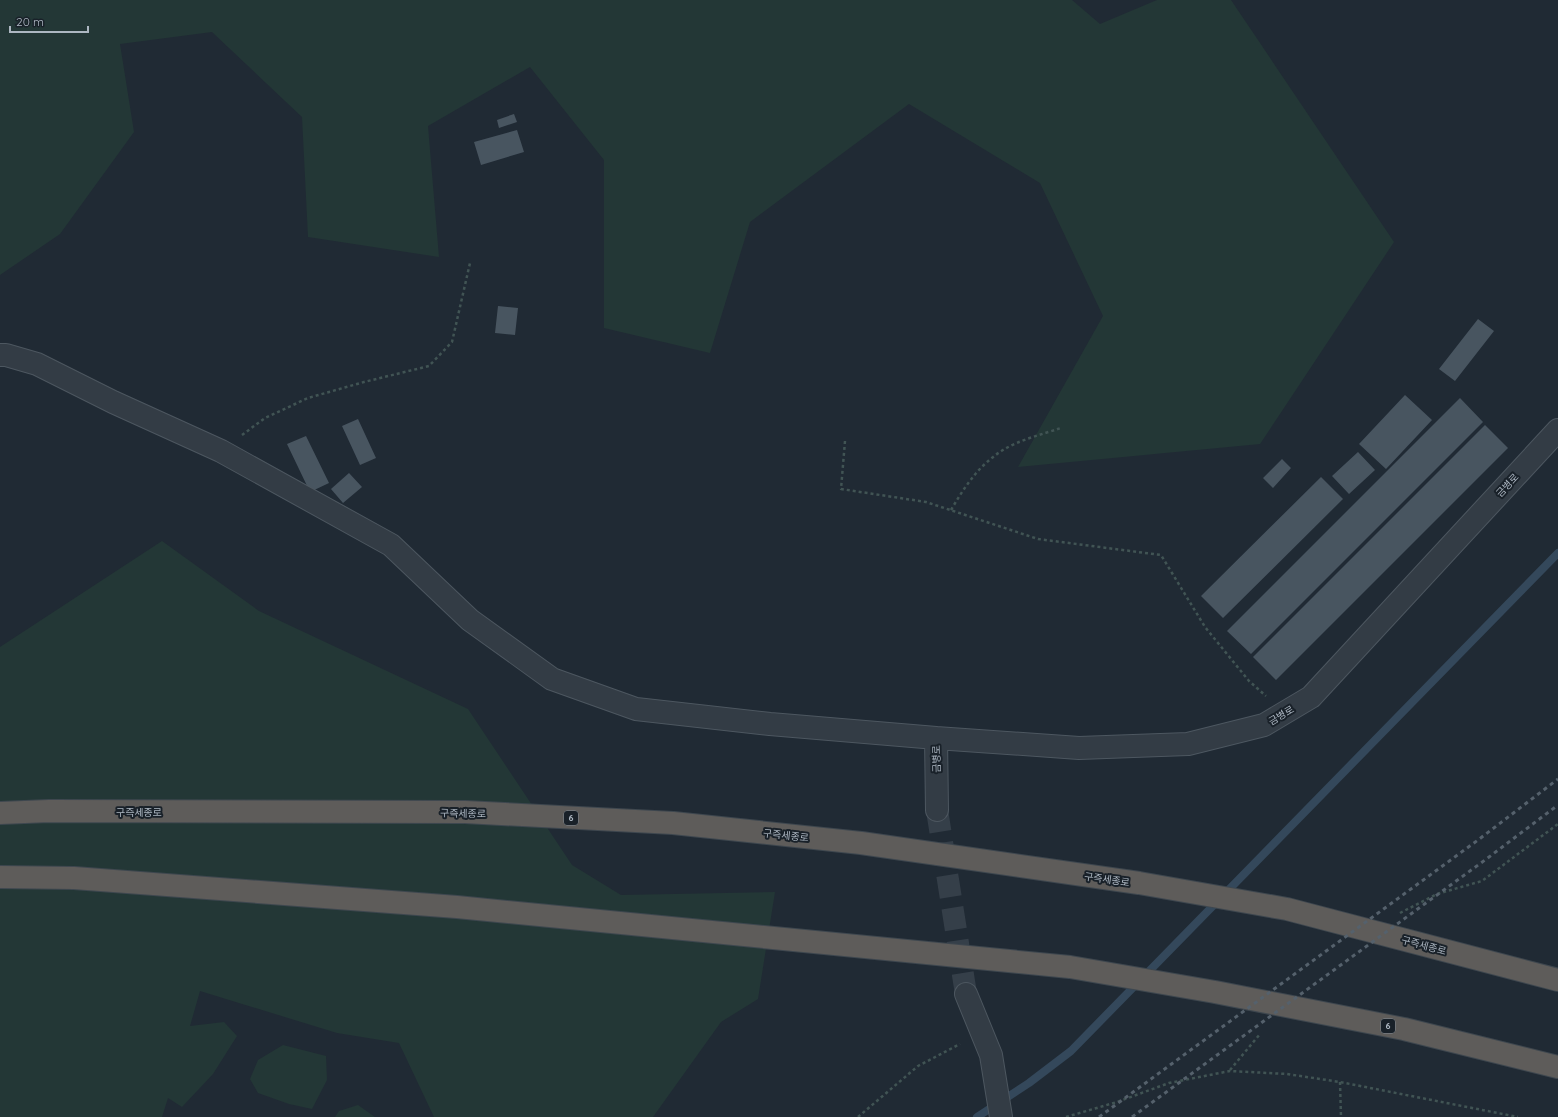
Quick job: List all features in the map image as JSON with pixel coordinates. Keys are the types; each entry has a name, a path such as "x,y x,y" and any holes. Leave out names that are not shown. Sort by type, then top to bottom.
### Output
{"highway":[{"name":"구즉세종로","path":"0,812 465,812 673,823 861,843 1139,883 1287,909 1558,980"},
{"name":"6","path":"0,877 74,878 457,907 1070,968 1215,992 1404,1029 1558,1067"}],"street":[{"path":"0,355 6,355 37,364 113,402 221,451 391,545 470,620 552,679 636,709 770,724 936,738"},
{"name":"금병로","path":"937,810 936,738 1079,748 1188,744 1264,725 1311,697 1558,430"},
{"path":"966,994 991,1055 1001,1117"}],"path":[{"path":"221,451 265,418 308,398 429,366 452,342 470,263"},
{"path":"951,510 968,482 982,466 1003,450 1061,428"},
{"path":"846,441 841,489 926,502 1038,539 1161,556 1205,627 1249,680 1284,713"},
{"path":"1396,915 1437,894 1482,881 1558,824"},
{"path":"858,1117 918,1066 965,1041 982,1034"},
{"path":"1230,1071 1260,1034"},
{"path":"1066,1117 1117,1102 1169,1083 1230,1071 1287,1074 1340,1082 1518,1117"},
{"path":"1340,1082 1341,1117"}],"green space":[{"path":"0,0 1072,0 1100,24 1157,0 1231,0 1394,242 1260,444 1018,467 1103,316 1040,183 909,104 750,222 710,353 604,328 604,160 530,67 428,126 439,257 308,237 302,117 212,32 120,44 134,132 60,234 0,275"},
{"path":"162,541 259,611 468,709 572,865 621,895 775,892 758,999 721,1022 653,1117 434,1117 399,1043 337,1033 200,991 190,1026 224,1022 237,1036 213,1074 182,1107 168,1098 162,1117 0,1117 0,647"},
{"path":"283,1045 326,1056 327,1080 312,1109 289,1104 258,1093 250,1079 258,1060"},
{"path":"358,1105 375,1117 335,1117 339,1111"}],"building":[{"path":"514,114 517,122 499,128 497,120"},
{"path":"517,130 524,152 481,165 474,142"},
{"path":"498,306 518,308 515,335 495,333"},
{"path":"1478,319 1494,331 1455,381 1439,369"},
{"path":"1405,395 1432,420 1386,469 1359,444"},
{"path":"1460,398 1483,422 1251,654 1227,631"},
{"path":"358,419 376,458 360,465 342,426"},
{"path":"1485,425 1508,448 1276,680 1253,657"},
{"path":"306,436 329,483 310,492 287,444"},
{"path":"1358,452 1375,470 1349,494 1332,476"},
{"path":"1282,459 1291,468 1273,488 1263,478"},
{"path":"349,473 362,487 343,503 331,489"},
{"path":"1321,477 1343,499 1223,618 1201,596"}],"waterway":[{"path":"977,1117 1029,1083 1071,1051 1558,553"}],"tunnel":[{"path":"937,810 966,994"}],"railway":[{"path":"1099,1117 1478,840 1558,779"},
{"path":"1132,1117 1485,860 1558,805"}]}
